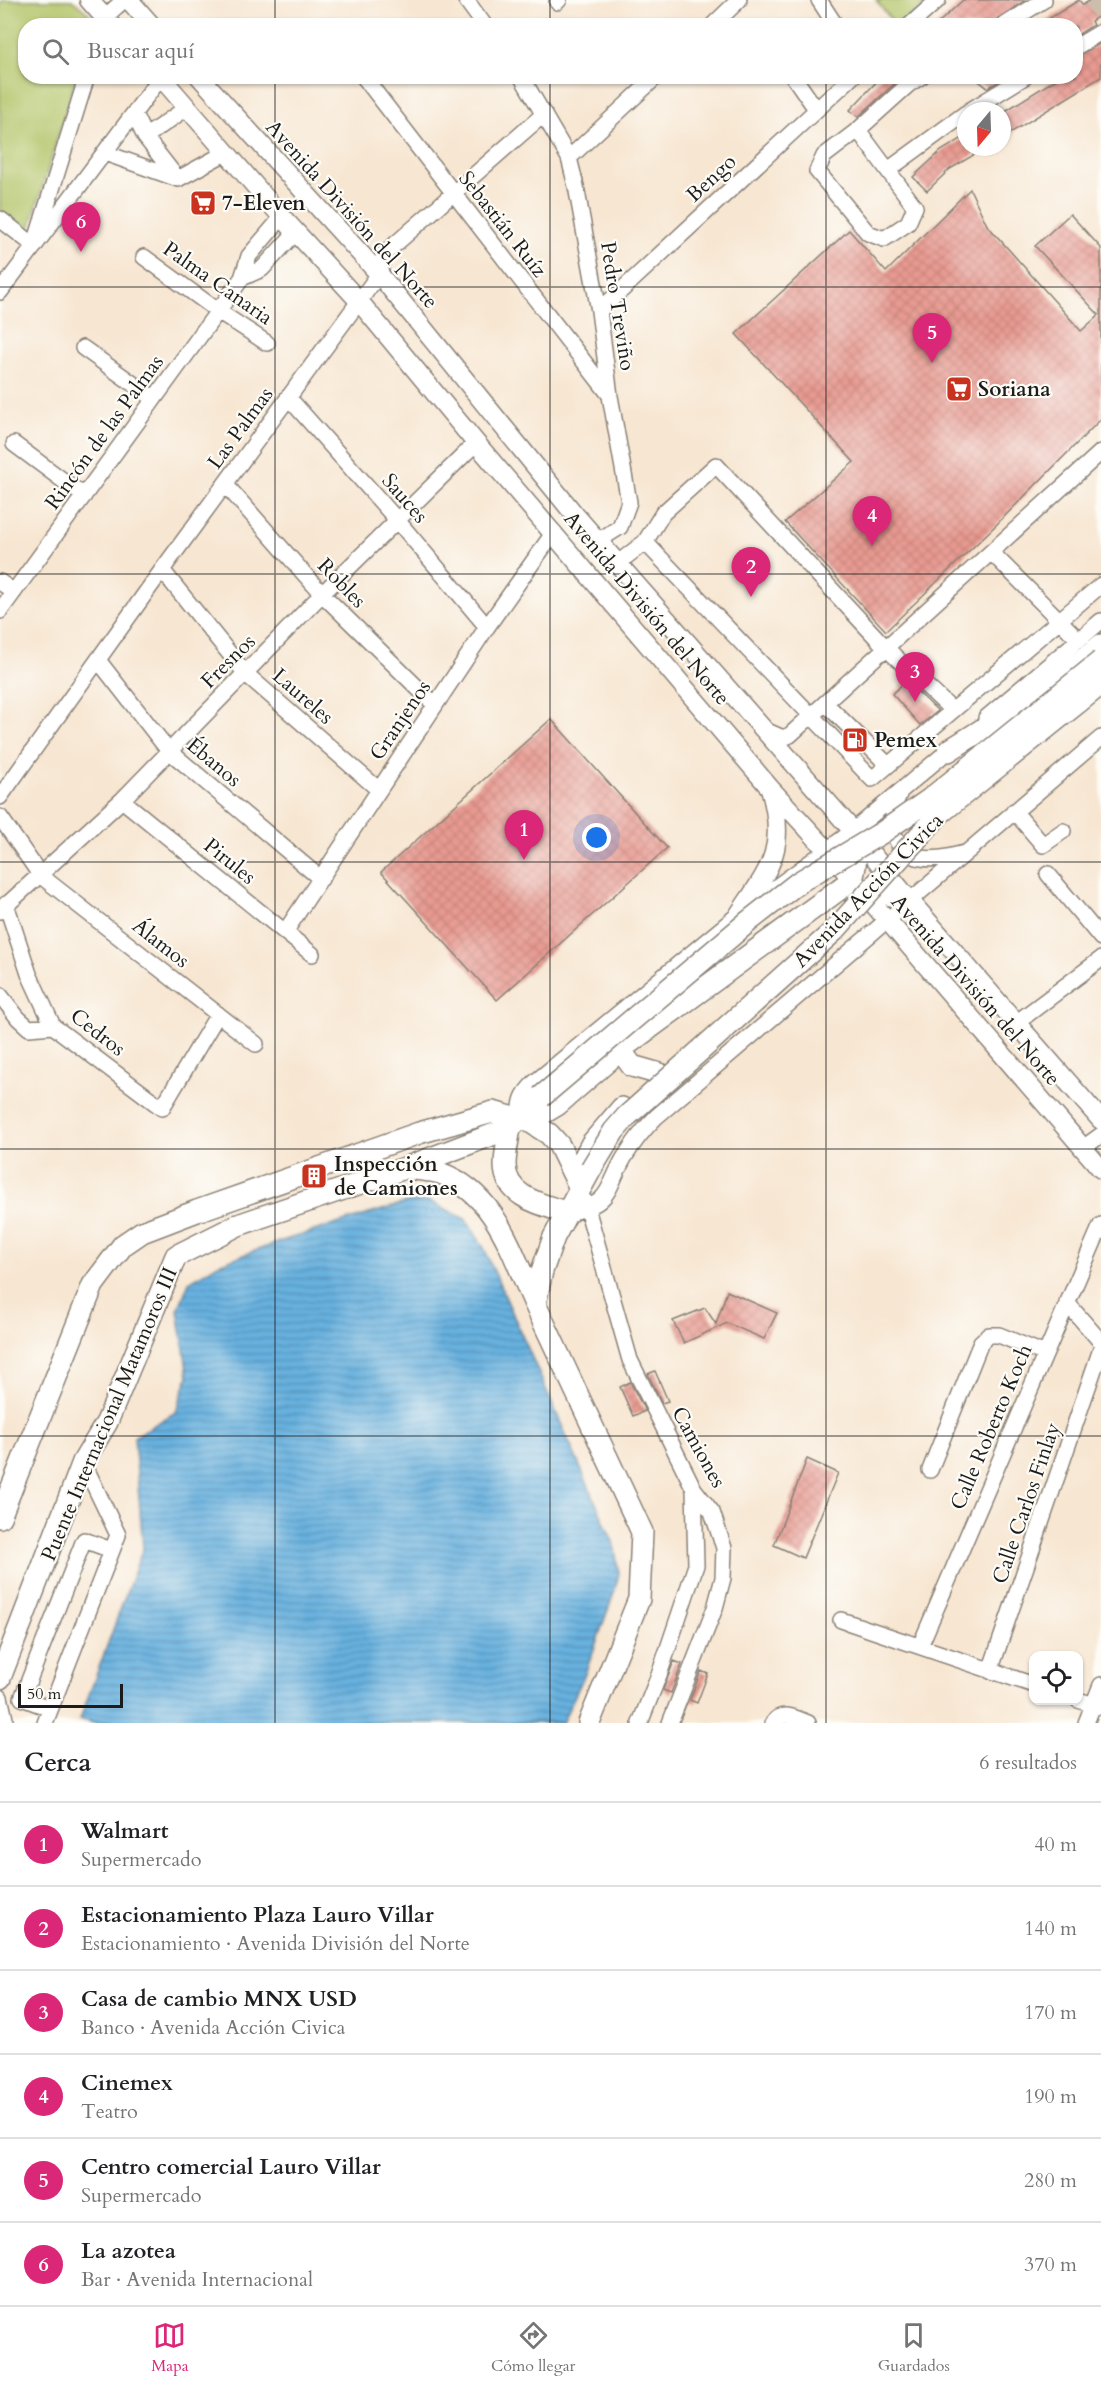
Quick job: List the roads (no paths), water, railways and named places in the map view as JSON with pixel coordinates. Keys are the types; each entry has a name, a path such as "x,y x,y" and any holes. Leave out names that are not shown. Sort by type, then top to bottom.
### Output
{"highway":[{"path":"948,751 1005,716 1069,672 1101,645"},
{"name":"Avenida Acción Civica","path":"541,1097 749,921 799,882 883,832 930,799 1101,661"},
{"name":"Avenida Acción Civica","path":"580,1191 615,1131 627,1116 835,930 939,814 1101,684"},
{"path":"535,1304 550,1248 580,1191 592,1143 611,1118 858,887 857,853 853,831"},
{"path":"516,1121 542,1114 557,1105 625,1046 858,887 910,901"},
{"path":"625,1046 624,1055 632,1066 660,1074"},
{"name":"Puente Internacional Matamoros III","path":"0,1679 83,1462 107,1422 176,1256 238,1225 405,1168 516,1121 541,1097"},
{"path":"0,1517 93,1285 123,1245 142,1232 455,1122 493,1112 549,1134 559,1145 580,1191"},
{"path":"516,1121 505,1167 508,1179 515,1190 534,1202 580,1191"},
{"path":"405,1168 439,1173 474,1192 489,1208 504,1234 642,1532 639,1599 589,1723"},
{"path":"176,1256 188,1223 197,1211"}],"main road":[{"path":"89,0 103,18"},
{"path":"129,0 145,18"},
{"name":"Avenida División del Norte","path":"167,84 282,217 358,300 476,443 770,788 827,850 1101,1169"},
{"name":"Avenida División del Norte","path":"206,84 379,274 598,541 853,831 910,901 1101,1120"},
{"path":"595,581 618,563"},
{"path":"740,914 767,872 777,845 778,816 770,788"}],"street":[{"path":"111,18 124,0"},
{"path":"466,0 479,18"},
{"path":"720,18 739,0"},
{"path":"819,0 831,18"},
{"path":"918,18 938,0"},
{"path":"1016,18 1044,0"},
{"path":"1083,43 1101,32"},
{"path":"35,246 85,84"},
{"path":"0,292 155,84"},
{"name":"Sebastián Ruíz","path":"369,84 610,396"},
{"name":"Pedro Treviño","path":"525,84 569,158 599,311 610,396 629,502 620,527 598,541"},
{"path":"569,158 648,84"},
{"path":"799,84 816,109"},
{"name":"Bengo","path":"599,311 844,84"},
{"path":"858,130 915,207 908,223 884,239 868,233 817,171 824,156 858,130 910,84"},
{"path":"984,102 1013,84"},
{"path":"145,137 188,107"},
{"path":"134,114 145,137 178,179"},
{"name":"Las Palmas","path":"0,796 379,274 384,254 544,114"},
{"path":"888,170 957,120"},
{"path":"105,153 178,179 227,152"},
{"path":"242,278 249,256 282,217"},
{"path":"0,219 35,246"},
{"path":"242,278 262,269 296,232"},
{"name":"Palma Canaria","path":"144,257 267,344"},
{"name":"Rincón de las Palmas","path":"0,611 242,278"},
{"path":"83,348 153,398"},
{"name":"Sauces","path":"288,397 397,520 487,627"},
{"name":"Fresnos","path":"3,908 41,876 122,800 168,750 246,674 322,594 476,443"},
{"path":"14,444 84,496"},
{"path":"765,730 783,738 790,735 1101,453"},
{"path":"618,563 645,542 663,513 716,465 886,648 952,710"},
{"name":"Robles","path":"225,484 322,594 435,705"},
{"name":"Granjenos","path":"285,932 487,627 554,532"},
{"path":"645,542 872,779 1101,585"},
{"path":"991,552 1079,640"},
{"name":"Laureles","path":"162,570 246,674 379,790"},
{"path":"0,582 14,592"},
{"path":"516,1121 524,1093 534,1083 740,914 853,831 1101,621"},
{"name":"Ébanos","path":"98,660 168,750 321,879"},
{"path":"826,702 889,763"},
{"path":"788,757 787,742 790,735"},
{"name":"Avenida Acción Civica","path":"910,901 1101,738"},
{"path":"902,789 894,804 891,821 895,837 903,849 914,856 929,858 966,853"},
{"name":"Pirules","path":"122,800 312,954"},
{"path":"1014,811 1043,845 1063,831"},
{"path":"0,817 41,876"},
{"path":"1048,874 1101,938"},
{"name":"Álamos","path":"41,876 256,1044"},
{"path":"580,1191 608,1194 623,1159 656,1117 910,901"},
{"name":"Cedros","path":"3,908 29,974 53,1026 162,1108 218,1014"},
{"path":"1016,1023 1101,959"},
{"path":"0,995 29,1028 53,1026"},
{"path":"1083,1148 1101,1135"},
{"name":"Camiones","path":"580,1191 630,1360 694,1489 712,1512 724,1548 723,1578 715,1608 670,1723"},
{"name":"Calle Roberto Koch","path":"920,1646 1100,1231"},
{"path":"1067,1303 1101,1342"},
{"path":"930,1470 981,1342 988,1335 999,1335 1045,1354"},
{"name":"Calle Carlos Finlay","path":"990,1671 1101,1349"},
{"path":"83,1462 118,1535 46,1716 22,1698 84,1540 111,1550"},
{"path":"640,1723 659,1675 696,1565 694,1489"},
{"path":"840,1620 1029,1683"},
{"path":"1086,1723 1098,1706 1101,1685"},
{"path":"0,1698 7,1721"},
{"path":"1083,1702 1098,1706"},
{"path":"775,1720 784,1715 808,1723"}],"water":[{"path":"429,1201 466,1219 483,1246 614,1544 619,1573 614,1593 585,1674 562,1723 94,1723 80,1719 143,1548 134,1437 176,1412 188,1376 178,1310 189,1282 218,1264 288,1239 408,1202"}],"tunnel":[{"path":"1092,0 1101,14"}],"place":[{"name":"7-Eleven","path":"203,203"},
{"name":"La azotea","path":"81,252"},
{"name":"Centro comercial Lauro Villar","path":"932,363"},
{"name":"Soriana","path":"959,389"},
{"name":"Cinemex","path":"872,546"},
{"name":"Estacionamiento Plaza Lauro Villar","path":"751,597"},
{"name":"Casa de cambio MNX USD","path":"915,702"},
{"name":"Pemex","path":"855,740"},
{"name":"Walmart","path":"524,860"},
{"name":"Inspección de Camiones","path":"314,1176"}]}
